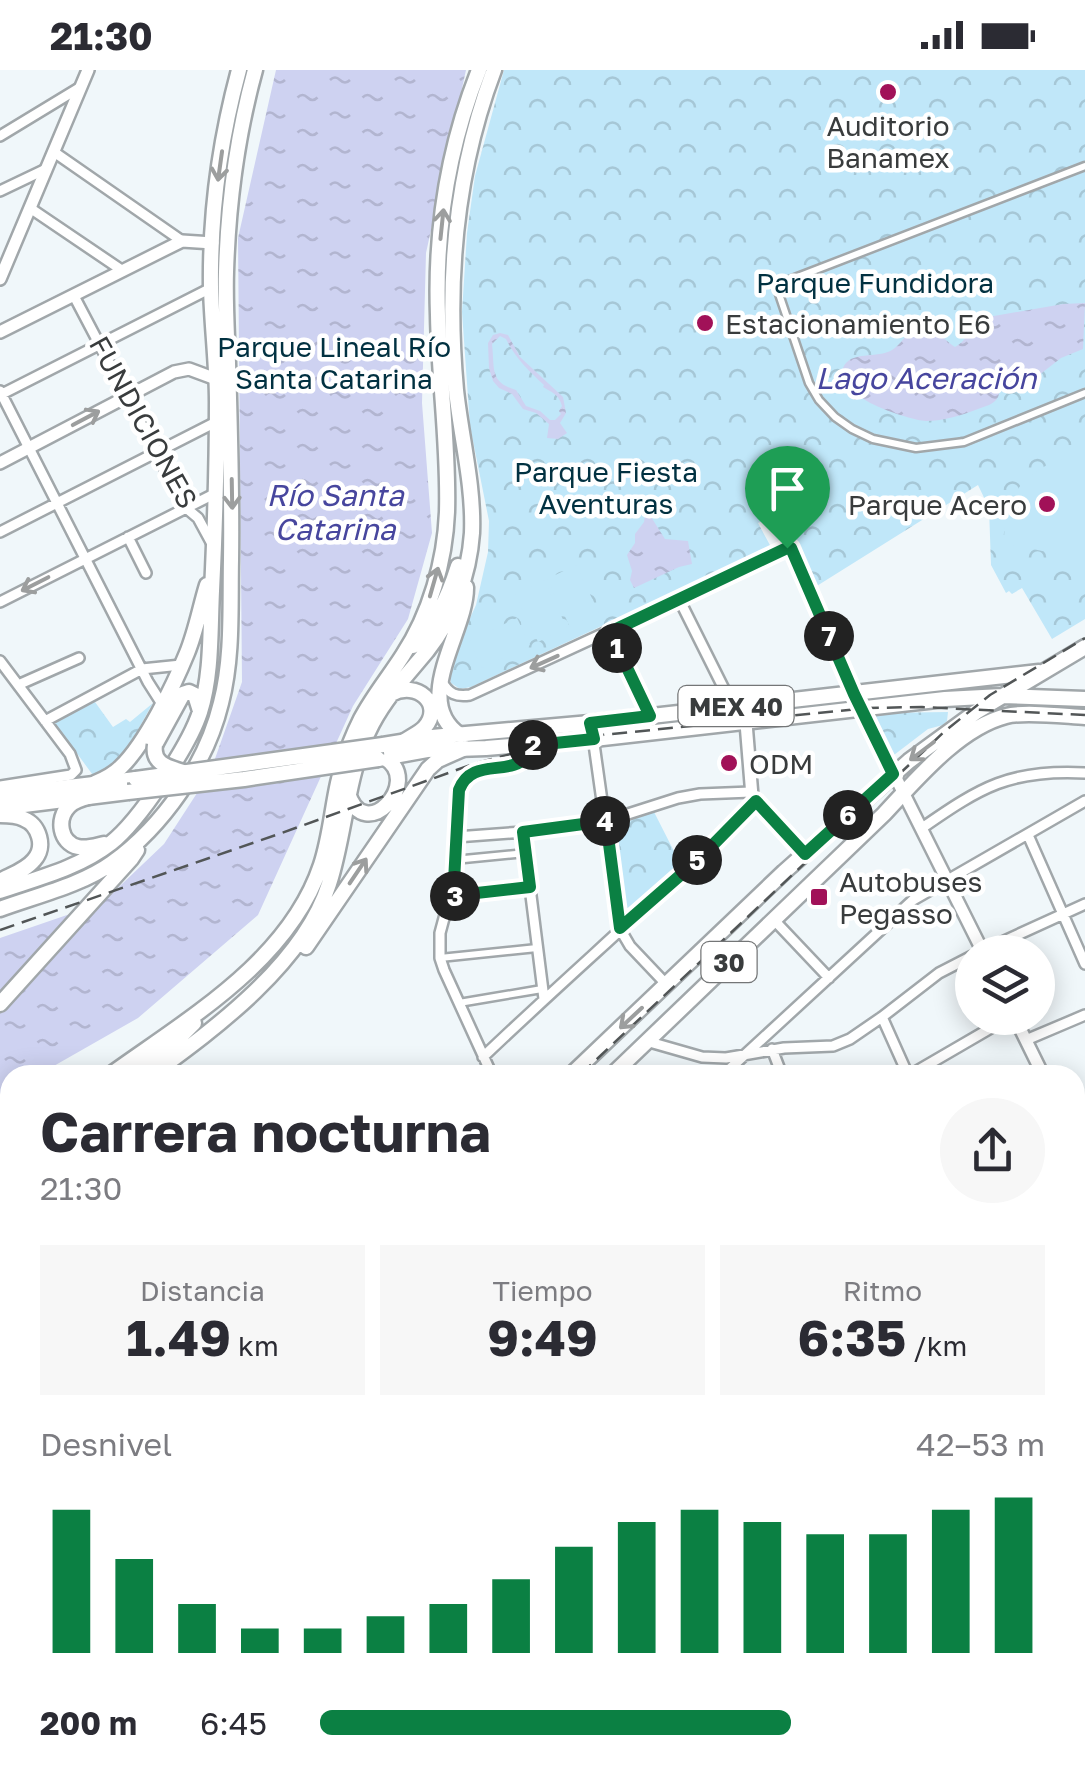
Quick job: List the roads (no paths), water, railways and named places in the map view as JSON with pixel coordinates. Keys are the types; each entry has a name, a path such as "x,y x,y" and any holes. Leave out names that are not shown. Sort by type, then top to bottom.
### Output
{"main road":[{"path":"0,891 70,867 114,841 180,755 200,711 207,678 215,549 213,243 218,169 239,70"},
{"path":"0,909 98,872 144,836 200,758 216,719 226,676 232,504 227,257 242,128 255,70"},
{"path":"143,1065 175,1042 269,950 302,906 322,864 342,768 354,735 368,706 405,652 431,596 443,545 447,492 438,321 439,247 454,150 479,70"},
{"path":"164,1065 214,1027 286,958 319,909 330,881 348,793 366,736 390,694 443,628 464,578 472,532 454,371 452,260 459,198 494,70"},
{"path":"213,312 227,257"},
{"path":"405,652 424,636 449,592 464,543 470,491"},
{"path":"114,841 82,848 67,842 61,823 64,812 111,776 134,752 181,665 214,566"},
{"path":"249,995 275,979 304,949 428,769 462,742 443,716 441,680 444,660 465,605 464,578"},
{"path":"1056,684 1068,658 1085,648"},
{"name":"MEX 40","path":"132,785 183,772 427,750 590,723 1012,676 1056,684"},
{"path":"1002,696 1056,684"},
{"path":"582,1065 805,854 893,774 947,732 1002,696 1056,684 1085,699"},
{"path":"390,694 414,689 430,706 424,728 404,742"},
{"path":"183,772 157,761 155,745 183,694 195,695 200,711"},
{"name":"MEX 40","path":"0,795 244,778 382,754 404,742 526,746 946,698 1002,696"},
{"name":"30","path":"622,1065 968,735 1008,715 1085,717"},
{"path":"348,793 354,807 364,814 384,808 395,793 398,776 382,754"},
{"name":"MEX 40","path":"0,812 94,790"},
{"path":"0,812 28,820 40,843 34,861 0,882"},
{"path":"0,1004 132,859 144,836"},
{"path":"124,1065 220,994"}],"street":[{"path":"0,279 88,70"},
{"path":"0,136 81,87"},
{"path":"54,152 182,242"},
{"path":"1085,166 788,282 779,294 809,383 819,400 844,423 874,439 916,448 964,442 1085,393"},
{"path":"0,192 46,169"},
{"path":"30,208 123,270"},
{"path":"0,332 182,242 213,243"},
{"path":"162,704 1,392 211,288"},
{"name":"FUNDICIONES","path":"74,296 184,507 198,518 215,549"},
{"path":"0,464 181,370 216,379"},
{"path":"0,532 216,422"},
{"path":"0,602 216,493"},
{"path":"128,537 146,573"},
{"path":"441,680 450,693 470,695 791,548 854,694 974,935"},
{"path":"679,599 732,707"},
{"path":"610,632 650,716"},
{"path":"18,685 79,658"},
{"path":"0,661 73,760 76,770 71,775 0,786"},
{"path":"44,721 142,669 181,665"},
{"path":"590,723 620,928 630,946 666,985"},
{"path":"746,723 754,796 805,854"},
{"path":"487,1065 440,958 440,933 454,881 459,790 465,777 476,772 522,762 528,755 526,746"},
{"path":"922,828 1005,780 1032,774 1085,774"},
{"path":"456,837 606,821 700,794 754,796"},
{"path":"483,1057 543,994 700,858 754,796"},
{"path":"734,1065 921,894 1085,801"},
{"path":"523,832 543,994"},
{"path":"1028,835 1085,964"},
{"path":"454,860 526,853"},
{"path":"450,896 530,887"},
{"path":"1018,935 1085,904"},
{"path":"774,920 829,978"},
{"path":"440,958 537,948"},
{"path":"646,1042 702,1057 726,1058 833,1046 850,1039 955,964"},
{"path":"458,1003 543,994"},
{"path":"1026,1040 1085,1015"},
{"path":"882,1017 904,1065"},
{"path":"927,1065 981,1035"},
{"path":"1023,1035 1038,1065"},
{"path":"772,1050 778,1065"}],"water":[{"name":"Río Santa Catarina","path":"276,70 466,70 426,253 422,403 432,533 408,619 353,706 258,915 138,1018 56,1065 0,1065 0,938 102,903 164,844 210,773 242,682 238,238"},
{"name":"Lago Aceración","path":"1085,303 1083,349 1061,358 1020,390 1012,392 1000,382 994,402 959,415 926,421 903,416 859,396 842,378 847,362 892,350 913,328 932,329 955,347 967,336 971,320"},
{"path":"493,335 508,335 520,357 563,397 566,413 560,423 567,433 558,439 547,438 549,424 536,413 523,409 512,394 493,381 488,343","holes":["500,336 543,387 559,399 561,414 555,420 526,406 516,390 497,379 492,344"]},
{"path":"646,509 665,539 688,541 692,564 634,588 627,555 644,522"}],"railway":[{"path":"591,1065 945,731 990,695 1085,638"},
{"path":"0,930 476,763 573,738 867,708 1085,715"}],"place":[{"name":"Auditorio Banamex","path":"888,92"},
{"name":"Estacionamiento E6","path":"705,323"},
{"name":"Parque Acero","path":"1047,504"},
{"name":"ODM","path":"729,763"},
{"name":"Autobuses Pegasso","path":"819,897"}],"park label":[{"name":"Parque Fundidora","path":"875,282"},
{"name":"Parque Lineal Río Santa Catarina","path":"334,362"},
{"name":"Parque Fiesta Aventuras","path":"606,487"}]}
